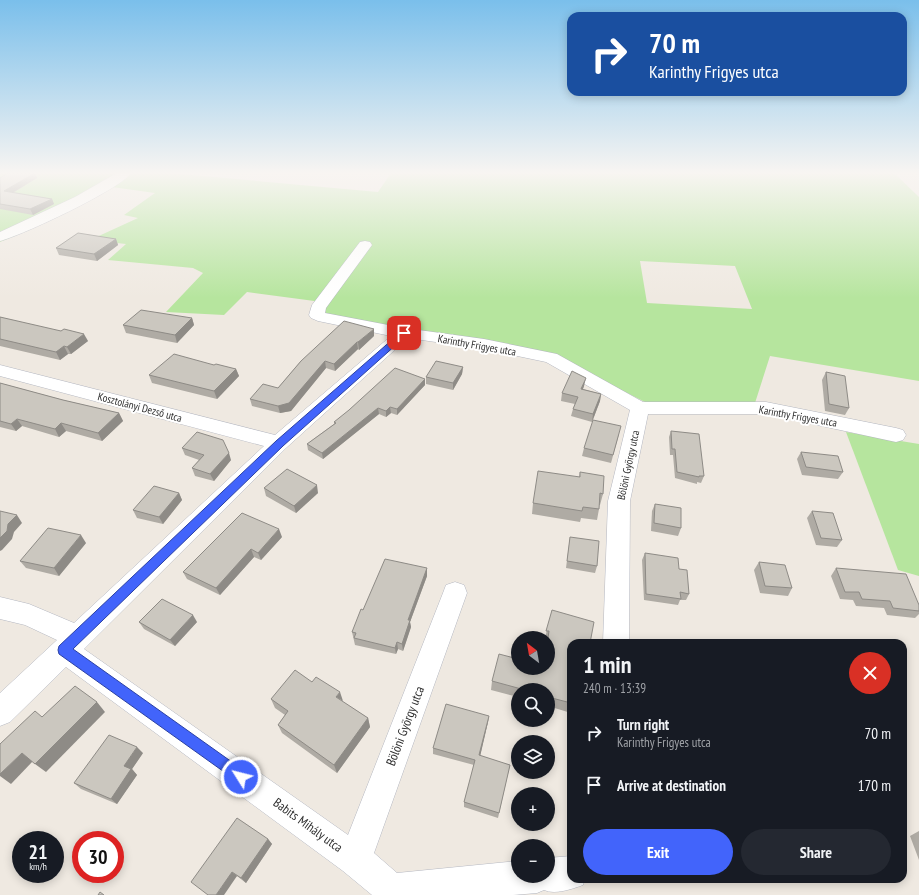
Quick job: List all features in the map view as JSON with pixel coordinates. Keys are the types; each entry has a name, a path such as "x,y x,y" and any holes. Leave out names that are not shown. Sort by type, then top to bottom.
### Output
{"street":[{"path":"0,237 49,215"},
{"name":"Karinthy Frigyes utca","path":"365,245 318,308 317,315 324,318 404,333 484,344 551,358 640,408 766,408 896,435"},
{"path":"0,712 279,443 404,333"},
{"name":"Kosztolányi Dezső utca","path":"0,370 279,443"},
{"name":"Bölöni György utca","path":"616,639 619,501 640,408"},
{"name":"Bölöni György utca","path":"355,859 455,593"},
{"name":"Babits Mihály utca","path":"0,608 29,616 71,643 355,859 392,893 511,879"},
{"path":"555,874 567,873"}],"green space":[{"path":"0,215 58,215 24,232 0,242"},
{"path":"124,215 919,215 919,381 770,356 755,403 645,402 549,354 326,315 322,302 247,292 224,315 166,312 203,273 193,268 108,260 126,244 90,240 138,218","holes":["640,261 735,266 752,309 647,303"]},
{"path":"846,432 919,444 919,576 898,570"}],"building":[{"path":"78,233 116,239 94,254 56,248"},
{"path":"141,310 192,318 175,335 123,325"},
{"path":"0,317 61,331 64,329 84,334 67,347 64,346 56,352 0,339"},
{"path":"344,321 374,329 357,342 334,364 325,361 289,403 278,406 250,399 263,384 278,388 301,361"},
{"path":"174,354 214,365 216,364 236,369 214,391 149,375"},
{"path":"436,361 463,367 453,383 426,377"},
{"path":"395,368 425,379 397,409 390,407 386,411 378,408 322,453 307,444 336,423 334,422"},
{"path":"572,371 586,378 581,389 601,394 593,414 573,409 578,397 562,393"},
{"path":"826,372 845,376 849,408 829,404"},
{"path":"0,383 119,413 98,433 61,423 55,429 17,419 11,424 0,421"},
{"path":"593,420 621,426 613,455 584,448"},
{"path":"671,431 699,434 704,476 699,477 677,472 675,449 672,449"},
{"path":"197,432 223,440 229,453 210,474 192,468 204,455 182,448"},
{"path":"801,452 838,456 843,472 806,467"},
{"path":"287,469 317,485 294,506 264,488"},
{"path":"538,471 580,477 580,472 604,476 603,494 600,493 599,509 583,507 582,511 533,503"},
{"path":"154,486 179,493 159,517 133,510"},
{"path":"655,504 681,508 681,528 654,523"},
{"path":"0,511 17,515 8,524 7,531 0,538"},
{"path":"812,511 833,513 842,540 821,538"},
{"path":"242,513 279,529 258,553 251,549 216,588 183,572"},
{"path":"48,528 81,535 54,568 20,561"},
{"path":"570,537 599,541 597,566 567,561"},
{"path":"645,553 678,558 679,569 687,570 689,594 680,592 681,599 646,594"},
{"path":"385,559 427,568 408,620 410,620 402,644 397,642 395,648 354,638 356,633 352,632 361,609 363,610"},
{"path":"759,562 785,565 792,588 765,586"},
{"path":"836,568 906,574 919,605 919,611 893,608 890,601 862,599 859,592 845,592"},
{"path":"162,599 193,615 170,640 139,622"},
{"path":"552,610 594,622 591,639 567,639 567,702 555,699 555,683 511,683 511,686 492,681 499,654 511,657 511,675 555,675 555,631 546,631"},
{"path":"295,670 312,682 316,677 340,692 336,697 368,718 334,765 278,725 288,711 271,699"},
{"path":"75,686 97,702 35,764 22,753 0,774 0,744 35,711 42,717"},
{"path":"446,704 489,716 479,755 510,765 499,813 464,802 475,760 433,748"},
{"path":"109,735 137,747 124,766 131,769 111,799 74,783"},
{"path":"237,818 268,839 241,878 232,872 216,895 208,895 191,882"}],"route":[{"path":"241,777 64,650 279,443 404,333"}]}
